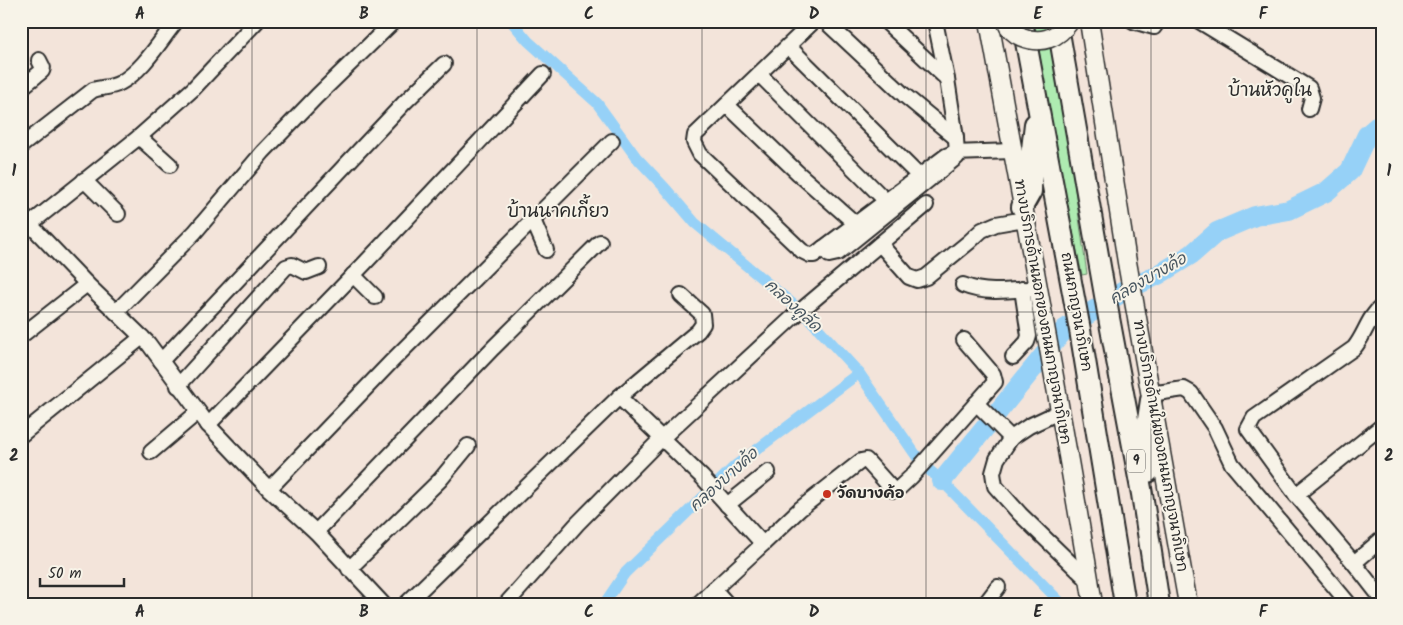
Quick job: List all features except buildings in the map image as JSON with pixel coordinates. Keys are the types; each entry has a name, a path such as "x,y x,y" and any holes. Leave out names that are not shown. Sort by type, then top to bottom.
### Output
{"highway":[{"name":"ถนนกาญจนาภิเษก","path":"1022,21 1080,330 1125,604"},
{"name":"9","path":"1057,21 1142,494 1159,604"},
{"path":"1024,213 1031,191 1034,129 1039,112"},
{"path":"1142,494 1148,480 1150,397"}],"main road":[{"name":"ทางบริการด้านนอกของถนนกาญจนาภิเษก","path":"989,21 1024,213 1030,288 1043,316 1093,604"},
{"path":"1006,21 1012,31 1020,36 1032,41 1040,41 1057,35 1070,21"},
{"name":"ทางบริการด้านในของถนนกาญจนาภิเษก","path":"1089,21 1127,262 1188,604"}],"street":[{"path":"257,21 193,89 139,137 84,180 26,220 87,284 142,337 208,426 269,489 316,532 383,604"},
{"path":"116,312 195,232 270,145 394,21"},
{"path":"814,21 695,135 694,142 700,154 802,251 812,256 946,156 957,152 1013,151"},
{"path":"825,21 904,95 956,138"},
{"path":"885,21 947,79"},
{"path":"823,248 829,254 838,253 957,157 947,79 935,21"},
{"path":"1133,21 1154,27 1158,21"},
{"path":"1199,21 1309,88 1312,98 1309,109"},
{"path":"21,146 93,90 113,86 130,76 140,68 174,24"},
{"path":"788,46 919,176"},
{"path":"21,88 42,71 43,68 39,60"},
{"path":"161,361 404,103 444,64"},
{"path":"208,426 543,74"},
{"path":"759,74 886,201"},
{"path":"727,105 798,173 856,224"},
{"path":"139,137 170,165"},
{"path":"269,489 391,362 612,140"},
{"path":"84,180 118,214"},
{"path":"506,604 577,524 661,439 792,318 926,205"},
{"path":"880,244 909,277 917,280 926,277 982,230 1024,213"},
{"path":"533,220 546,250"},
{"path":"316,532 493,348 600,242"},
{"path":"178,386 286,267 292,265 306,272 319,267"},
{"path":"353,275 375,297"},
{"path":"21,336 87,284"},
{"path":"963,285 974,290 984,291 1030,288 1029,336 1027,342 1013,357"},
{"path":"406,604 619,397 698,331 703,324 702,314 681,295"},
{"path":"1382,306 1372,316 1354,348 1254,418 1248,430 1296,495 1382,599"},
{"path":"21,435 142,337"},
{"path":"698,604 800,509 861,461 866,460 893,490 897,490 981,408 995,382 995,378 964,340"},
{"path":"1150,397 1184,389 1191,393 1215,428 1232,464 1349,604"},
{"path":"619,397 702,477 763,544"},
{"path":"981,408 1010,438"},
{"path":"1061,411 1028,426 1010,438 997,459 993,473 995,486 1026,520 1090,582"},
{"path":"151,452 198,412"},
{"path":"1296,495 1382,426"},
{"path":"349,569 440,480 468,446"},
{"path":"727,505 768,472"},
{"path":"1354,564 1382,539"},
{"path":"985,604 998,587"},
{"path":"714,589 727,604"}],"green space":[{"path":"1034,21 1047,21 1066,126 1087,274 1082,275 1057,155"}],"waterway":[{"name":"คลองคูลัด","path":"511,21 528,41 597,103 636,157 695,223 806,315 859,373 922,464 942,481 1062,604"},
{"name":"คลองบางค้อ","path":"942,481 1065,329 1124,291 1158,275 1192,254 1217,232 1255,216 1289,210 1326,192 1350,171 1367,135 1382,122"},
{"name":"คลองบางค้อ","path":"604,604 625,573 735,466 859,373"}],"place":[{"name":"วัดบางค้อ","path":"827,494"}],"district":[{"name":"บ้านหัวคูใน","path":"1270,91"},
{"name":"บ้านนาคเกี้ยว","path":"558,212"}]}
